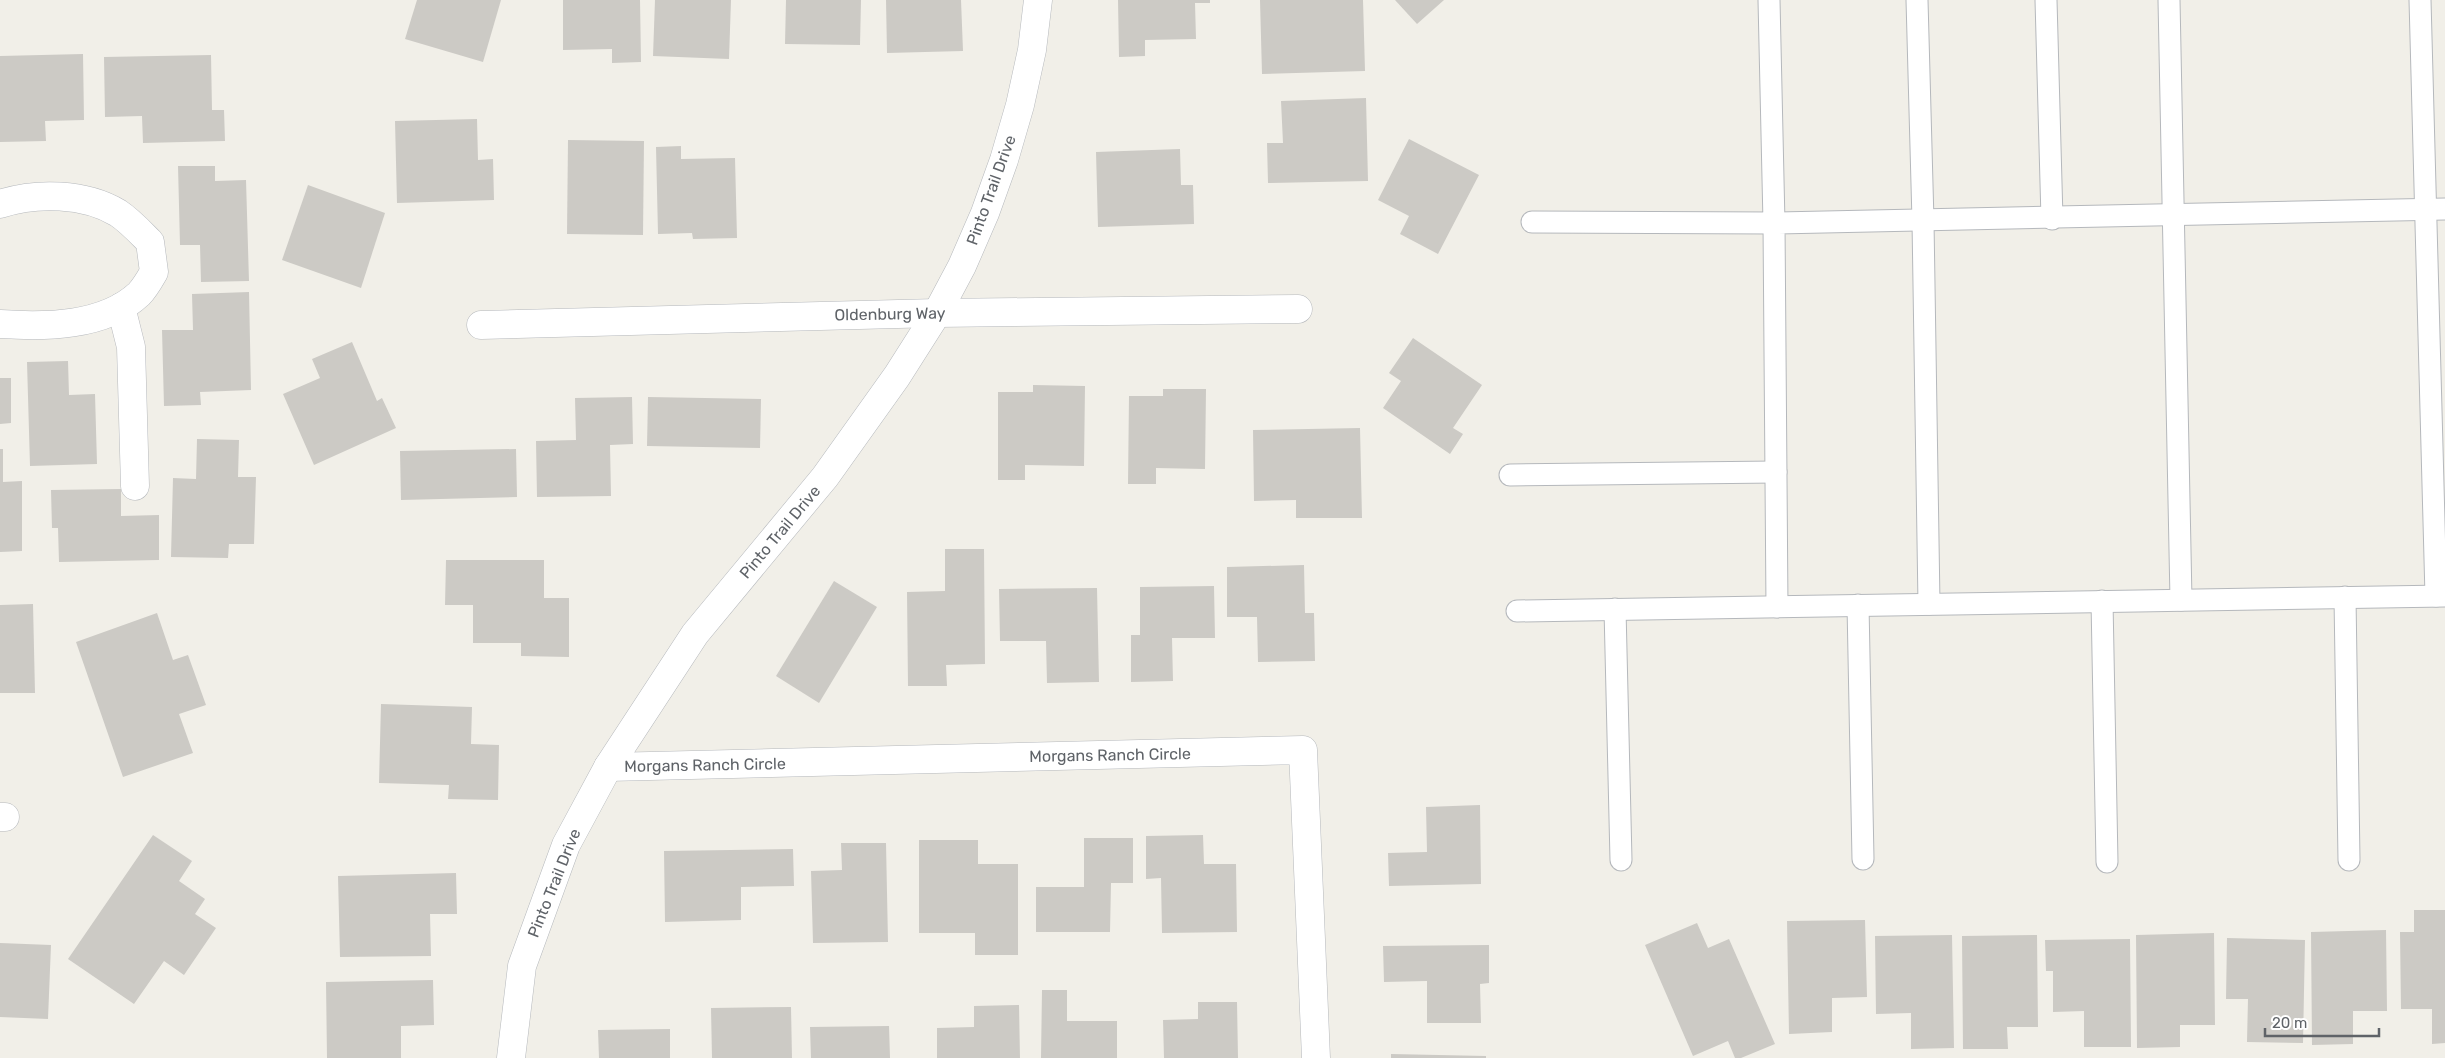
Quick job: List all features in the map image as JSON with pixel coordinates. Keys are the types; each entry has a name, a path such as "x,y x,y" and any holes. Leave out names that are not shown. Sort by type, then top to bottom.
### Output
{"street":[{"name":"Pinto Trail Drive","path":"511,1058 522,966 566,845 608,767 695,634 825,477 897,376 937,312 962,266 1004,160 1020,105 1032,50 1038,0"},
{"path":"0,204 32,197 64,197 101,206 117,213 136,227 150,242 154,272 140,294 121,307 98,316 64,323 0,324"},
{"path":"121,307 131,347 135,486"},
{"name":"Oldenburg Way","path":"481,325 937,312 1298,309"},
{"name":"Morgans Ranch Circle","path":"608,767 1303,750 1316,1058"}],"lane":[{"path":"1769,0 1774,223 1777,606"},
{"path":"1916,0 1923,221 1929,604"},
{"path":"2046,0 2052,219"},
{"path":"2169,0 2181,600"},
{"path":"1517,611 2441,596 2435,209 2420,0"},
{"path":"1532,222 1774,223 1923,221 2435,209"},
{"path":"1510,475 1776,472"},
{"path":"2345,597 2349,860"},
{"path":"2102,601 2107,862"},
{"path":"1858,605 1864,859"},
{"path":"1615,609 1621,860"}],"building":[{"path":"417,0 501,0 483,62 405,39"},
{"path":"563,0 640,0 641,62 612,63 612,49 563,50"},
{"path":"655,0 731,0 729,59 653,56"},
{"path":"786,0 861,0 860,45 785,44"},
{"path":"886,0 961,0 963,51 887,53"},
{"path":"1118,0 1210,0 1210,3 1195,3 1196,39 1145,40 1145,56 1119,57"},
{"path":"1260,0 1363,0 1365,71 1262,74"},
{"path":"1395,0 1444,0 1417,24"},
{"path":"83,54 84,120 45,121 46,141 0,142 0,56"},
{"path":"211,55 212,110 224,110 225,141 143,143 142,116 105,117 104,57"},
{"path":"1366,98 1368,181 1268,183 1267,143 1283,143 1281,101"},
{"path":"477,119 478,160 493,159 494,200 397,203 395,121"},
{"path":"1409,139 1479,175 1438,254 1400,234 1409,216 1378,200"},
{"path":"568,140 644,141 643,235 567,234"},
{"path":"681,146 681,159 735,158 737,238 693,239 692,233 658,234 656,147"},
{"path":"1180,149 1181,185 1193,185 1194,224 1098,227 1096,152"},
{"path":"178,166 215,166 215,181 246,180 249,281 201,282 200,245 180,245"},
{"path":"308,185 385,213 361,288 282,260"},
{"path":"249,292 251,390 200,392 201,405 164,406 162,330 193,330 192,294"},
{"path":"1413,338 1482,385 1453,428 1463,434 1450,454 1383,408 1401,381 1389,373"},
{"path":"352,342 377,401 382,398 396,428 314,465 283,394 320,378 312,359"},
{"path":"68,361 69,395 95,394 97,464 30,466 27,362"},
{"path":"0,378 11,378 11,423 0,424"},
{"path":"1033,385 1085,386 1084,466 1025,465 1025,480 998,480 998,392 1033,392"},
{"path":"1163,389 1206,389 1205,469 1156,468 1156,484 1128,484 1129,396 1163,396"},
{"path":"632,397 633,444 610,445 611,496 537,497 536,441 576,440 575,398"},
{"path":"648,397 761,399 760,448 647,446"},
{"path":"1360,428 1362,518 1296,518 1296,500 1254,501 1253,430"},
{"path":"197,439 239,440 238,477 256,477 254,544 229,544 228,558 171,557 173,478 196,479"},
{"path":"0,449 3,449 3,482 22,481 22,551 0,552"},
{"path":"516,449 517,497 401,500 400,451"},
{"path":"121,489 121,516 159,515 159,560 59,562 58,528 52,528 51,490"},
{"path":"945,549 984,549 985,664 946,665 947,686 908,686 907,592 945,591"},
{"path":"446,560 544,560 544,598 569,598 569,657 521,656 521,643 473,643 473,605 445,605"},
{"path":"1304,565 1305,613 1314,613 1315,661 1258,662 1257,617 1227,617 1227,567"},
{"path":"834,581 877,607 819,703 776,676"},
{"path":"1214,586 1215,638 1172,638 1173,681 1131,682 1131,635 1140,635 1140,587"},
{"path":"1097,588 1099,682 1047,683 1046,641 1000,641 999,589"},
{"path":"33,604 35,693 0,693 0,605"},
{"path":"157,613 173,660 188,655 206,705 179,714 193,753 123,777 76,642"},
{"path":"381,704 472,707 471,744 499,745 498,800 448,799 449,785 379,783"},
{"path":"1480,805 1481,884 1389,886 1388,853 1427,852 1426,807"},
{"path":"153,835 192,861 179,881 205,899 195,914 216,928 184,975 164,961 134,1004 68,959"},
{"path":"1203,835 1204,864 1236,864 1237,932 1162,933 1161,878 1146,879 1146,836"},
{"path":"1084,838 1133,838 1133,883 1111,883 1110,932 1036,932 1036,887 1084,887"},
{"path":"919,840 978,840 978,864 1018,864 1018,955 975,955 975,933 919,933"},
{"path":"841,843 886,843 888,942 813,943 811,871 842,870"},
{"path":"793,849 794,886 741,887 741,920 665,922 664,851"},
{"path":"456,873 457,914 430,914 431,956 340,957 338,876"},
{"path":"2414,910 2445,910 2445,1043 2432,1044 2432,1009 2401,1009 2400,932 2414,932"},
{"path":"1865,920 1867,997 1832,998 1832,1032 1789,1034 1787,921"},
{"path":"1697,923 1708,948 1729,939 1775,1044 1741,1058 1735,1058 1728,1041 1693,1056 1645,945"},
{"path":"2386,930 2387,1011 2353,1011 2353,1044 2312,1045 2311,932"},
{"path":"2214,933 2215,1025 2180,1025 2180,1047 2137,1048 2136,935"},
{"path":"1952,935 1954,1048 1911,1049 1911,1013 1876,1014 1875,936"},
{"path":"2037,935 2038,1027 2007,1027 2008,1049 1963,1049 1962,936"},
{"path":"2227,938 2305,940 2303,1043 2247,1042 2248,999 2226,999"},
{"path":"2130,939 2131,1047 2084,1047 2084,1011 2053,1012 2053,971 2046,971 2045,940"},
{"path":"0,943 51,945 48,1019 0,1017"},
{"path":"1489,945 1489,983 1480,984 1481,1023 1427,1023 1427,981 1384,982 1383,946"},
{"path":"433,980 434,1025 401,1026 401,1058 327,1058 326,982"},
{"path":"1042,990 1067,990 1067,1021 1117,1021 1117,1058 1041,1058"},
{"path":"1198,1002 1237,1002 1238,1058 1164,1058 1163,1020 1198,1019"},
{"path":"1019,1005 1020,1058 937,1058 937,1028 974,1027 974,1006"},
{"path":"791,1007 792,1058 712,1058 711,1008"},
{"path":"889,1026 890,1058 811,1058 810,1027"},
{"path":"670,1029 670,1058 599,1058 598,1030"},
{"path":"1391,1054 1486,1056 1486,1058 1391,1058"}]}
